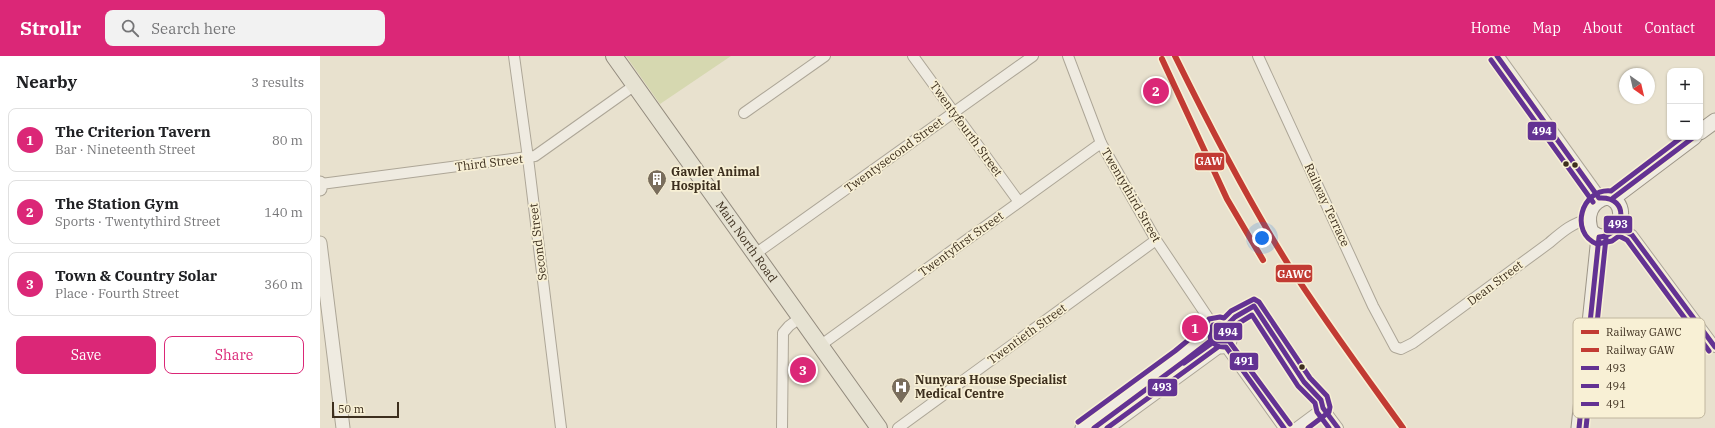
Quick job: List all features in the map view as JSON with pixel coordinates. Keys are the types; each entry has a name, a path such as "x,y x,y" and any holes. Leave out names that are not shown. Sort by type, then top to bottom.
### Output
{"main road":[{"name":"Main North Road","path":"614,56 879,428"},
{"path":"1703,130 1715,121"},
{"path":"1599,238 1590,232 1589,219 1591,208 1690,140"},
{"path":"1599,238 1609,235 1618,226 1620,209 1618,202 1606,198"},
{"path":"1590,318 1599,238"},
{"path":"1578,428 1579,418"}],"street":[{"name":"Second Street","path":"514,56 561,428"},
{"path":"744,112 825,56"},
{"name":"Twentyfourth Street","path":"913,56 1019,202"},
{"name":"Twentysecond Street","path":"755,254 1032,56"},
{"name":"Twentythird Street","path":"1068,56 1101,143 1156,240 1211,329"},
{"name":"Railway Terrace","path":"1258,56 1373,306 1395,347 1401,349"},
{"path":"1497,56 1606,198"},
{"name":"Third Street","path":"320,185 535,156 635,86"},
{"name":"Twentyfirst Street","path":"821,345 1101,143"},
{"name":"Dean Street","path":"1401,349 1413,343 1576,222 1589,219"},
{"path":"1618,226 1632,236 1693,318"},
{"name":"Twentieth Street","path":"898,428 1156,240"},
{"path":"320,243 343,428"},
{"path":"782,428 784,333 788,326 801,317"},
{"path":"1082,428 1179,357 1211,329 1220,324 1229,330 1231,340 1107,428"},
{"path":"1211,329 1211,342 1222,347 1284,428"},
{"path":"1705,334 1715,347"},
{"path":"1296,428 1323,408 1338,428"}],"green space":[{"path":"626,56 731,56 660,104"}],"rail line":[{"name":"GAWC","path":"1175,56 1229,162 1288,264 1330,326 1403,428"},
{"name":"GAW","path":"1162,59 1227,199 1263,260"}],"transit line":[{"name":"493","path":"1497,56 1599,198 1610,199 1616,203 1620,209 1621,216 1619,224 1608,235 1599,237 1591,318"},
{"name":"494","path":"1491,60 1593,202"},
{"name":"494","path":"1678,140 1611,191 1601,192 1592,196 1582,212 1581,222 1583,231 1588,238 1597,244 1612,241 1619,236 1627,240 1685,318"},
{"name":"493","path":"1613,198 1690,140"},
{"name":"493","path":"1618,227 1632,235 1694,318"},
{"name":"494","path":"1598,318 1606,238"},
{"name":"491","path":"1078,422 1175,351 1203,328 1209,319 1220,317 1224,318 1231,311 1254,299 1259,302 1310,378 1327,396 1330,407 1329,412 1308,428"},
{"name":"493","path":"1284,428 1226,347 1217,346 1210,337 1213,325 1220,324 1226,326 1235,317 1254,306 1304,382 1321,400 1323,408 1338,428"},
{"name":"494","path":"1094,428 1214,338 1218,331 1229,332 1239,323 1252,315 1298,386 1315,403 1317,412 1329,428"},
{"name":"493","path":"1705,334 1715,347"},
{"name":"491","path":"1184,363 1215,341 1229,341 1290,424"},
{"name":"494","path":"1705,346 1709,351"},
{"name":"493","path":"1107,428 1218,347"},
{"name":"493","path":"1579,428 1580,418"},
{"name":"494","path":"1586,428 1587,418"}],"place":[{"name":"The Station Gym","path":"1156,91"},
{"name":"Gawler Animal Hospital","path":"657,196"},
{"name":"The Criterion Tavern","path":"1195,328"},
{"name":"Town & Country Solar","path":"803,370"},
{"name":"Nunyara House Specialist Medical Centre","path":"901,404"}]}
